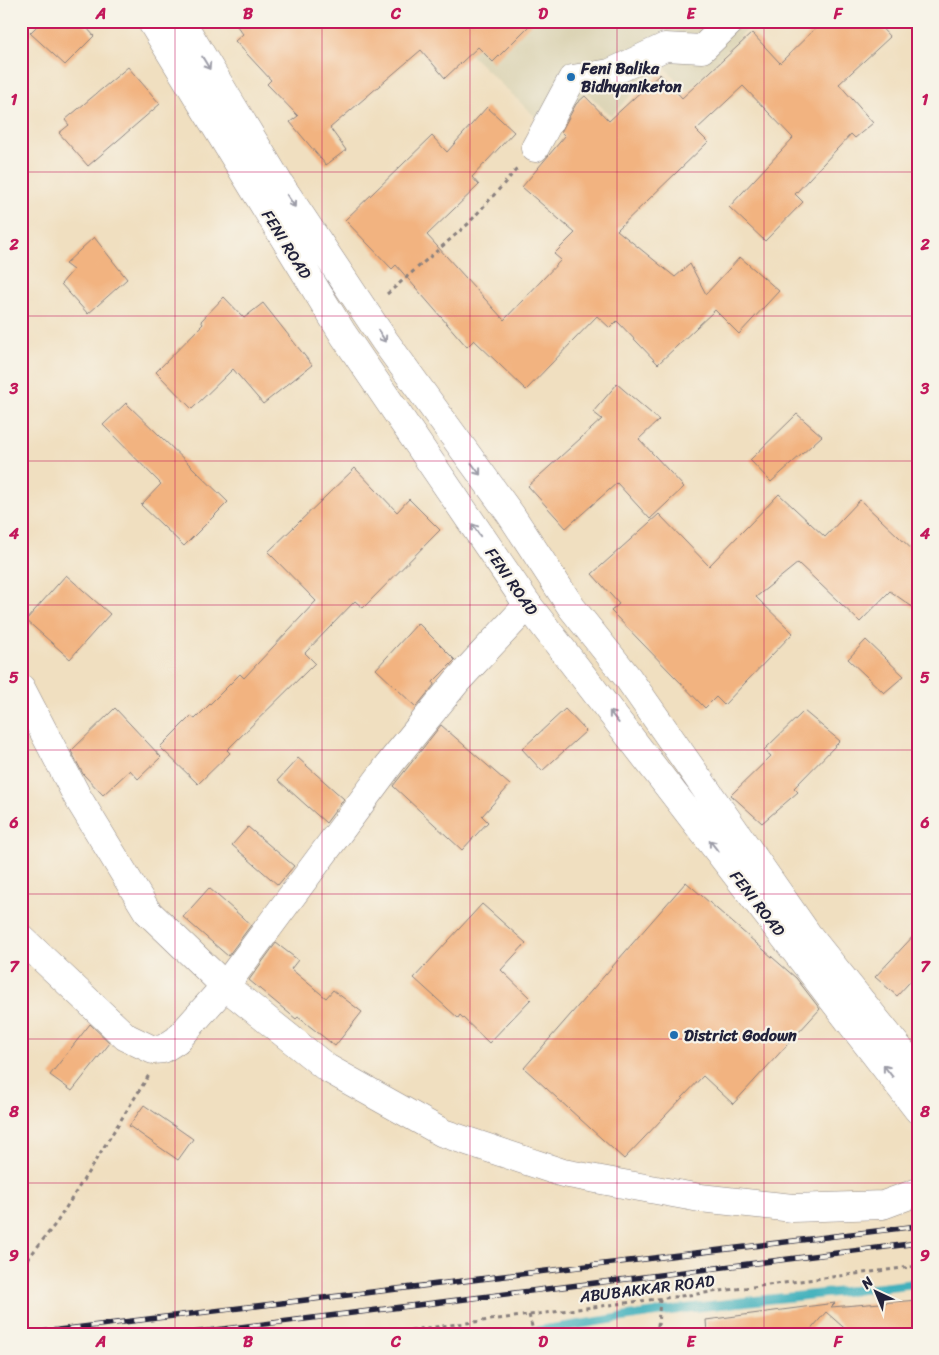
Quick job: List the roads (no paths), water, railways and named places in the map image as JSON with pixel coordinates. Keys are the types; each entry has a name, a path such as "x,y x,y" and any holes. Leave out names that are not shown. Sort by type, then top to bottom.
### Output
{"main road":[{"name":"FENI ROAD","path":"151,21 343,334 528,605 918,1110"},
{"path":"181,21 279,183 458,444 511,515 572,608 628,678 808,935 918,1072"},
{"path":"535,148 572,79 610,73 665,47 702,49 731,21"},
{"path":"21,938 126,1037 153,1050 163,1050 188,1028 225,986 392,761 457,681 528,605"},
{"path":"21,688 78,798 147,911 225,986 327,1068 443,1133 563,1173 700,1198 793,1208 883,1205 918,1192"}],"waterway":[{"path":"509,1334 682,1309 918,1283"}],"railway":[{"path":"25,1334 918,1226"},
{"path":"184,1334 918,1243"}],"place":[{"name":"Feni Balika Bidhyaniketon","path":"571,77"},
{"name":"District Godown","path":"674,1035"}]}
